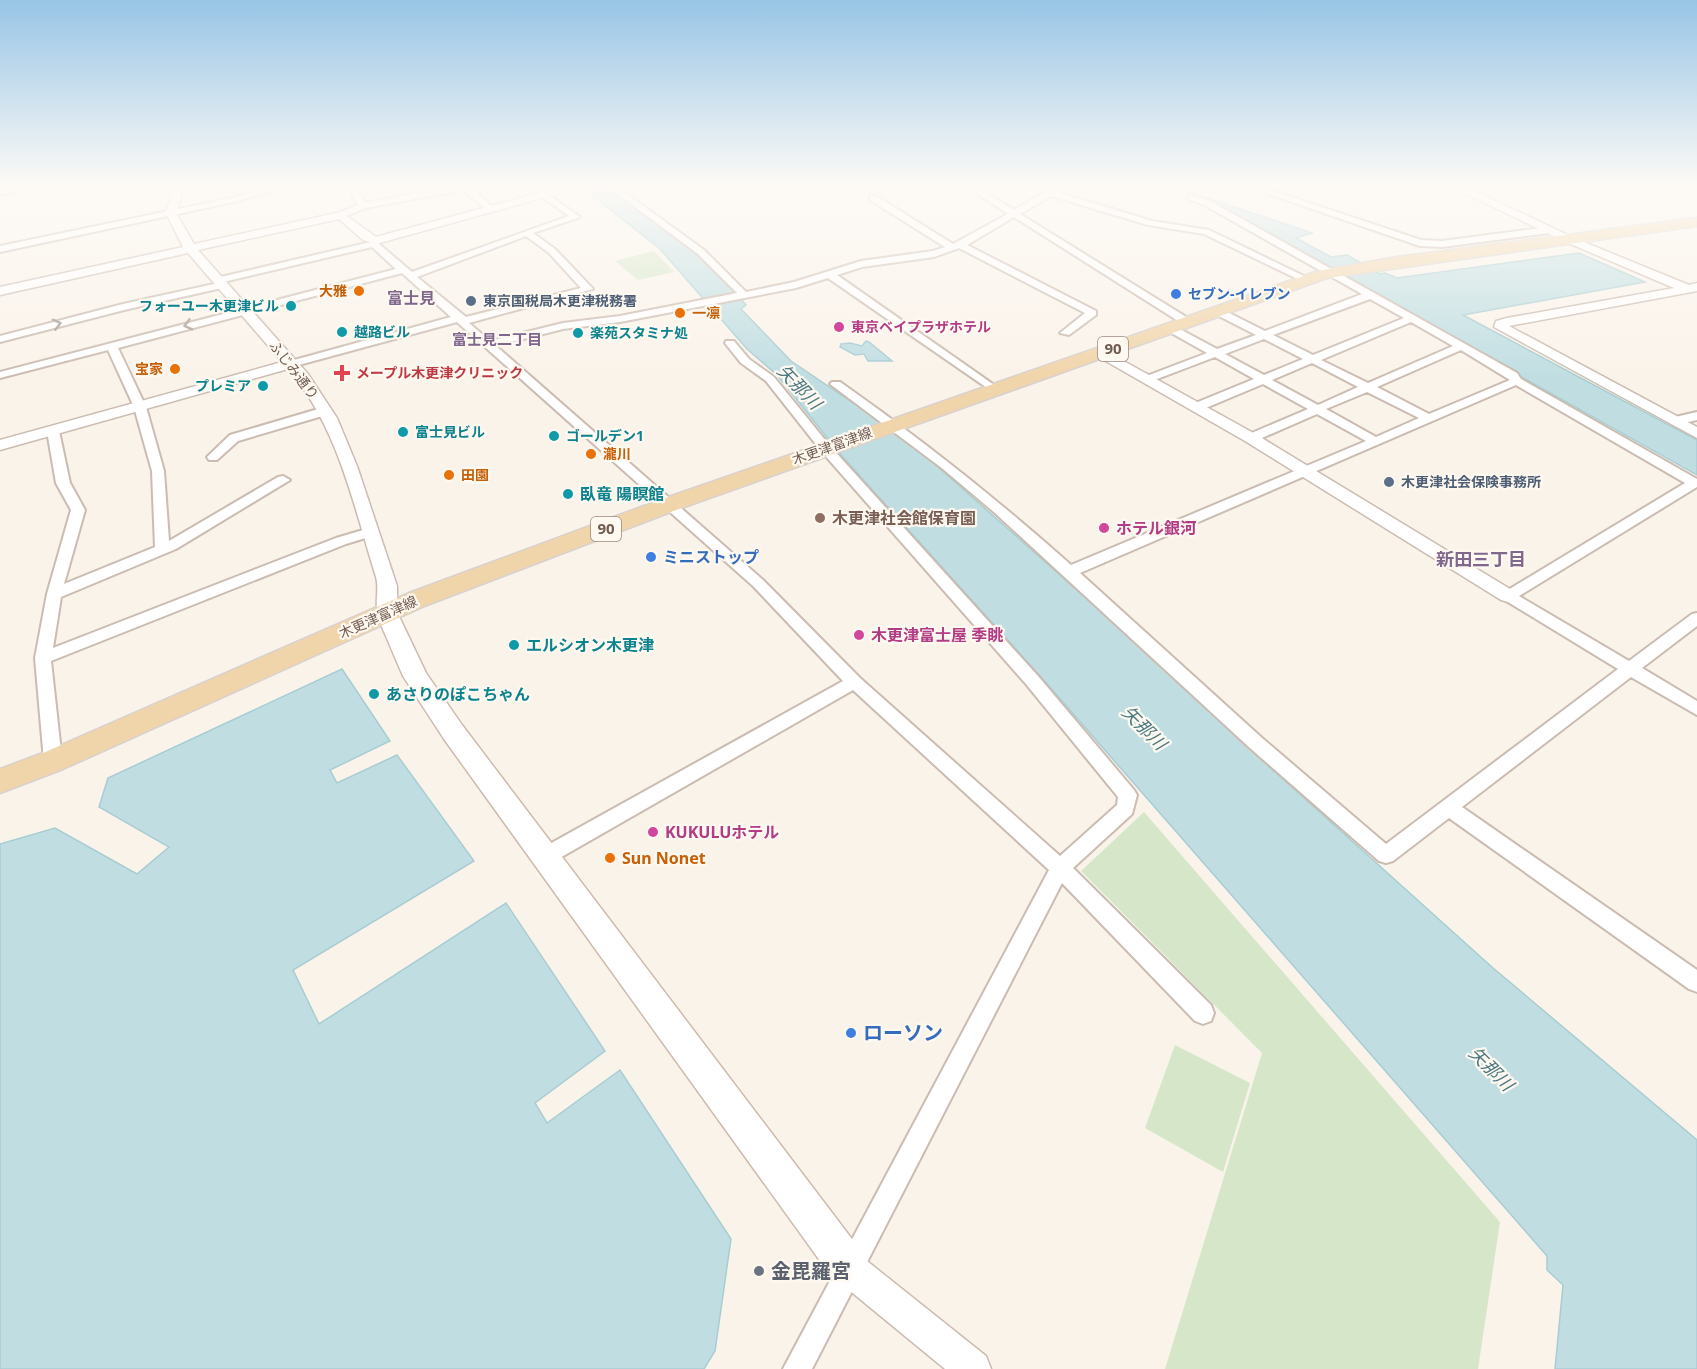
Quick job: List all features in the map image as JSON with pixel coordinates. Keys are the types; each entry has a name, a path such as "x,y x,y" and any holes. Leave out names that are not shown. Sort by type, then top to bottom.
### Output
{"main road":[{"name":"木更津富津線","path":"0,781 53,761 387,613 668,505 895,424 1330,272 1493,250"},
{"path":"387,613 415,676 453,732 850,1269"}],"street":[{"path":"0,291 182,250"},
{"name":"ふじみ通り","path":"192,250 303,377 325,411 349,466 388,586 387,613"},
{"path":"0,339 345,250"},
{"path":"383,250 758,583 854,682 1060,868 1203,1012"},
{"path":"0,375 245,311 407,273 476,250"},
{"path":"0,445 291,364 462,319 588,290 550,250"},
{"path":"698,250 742,295"},
{"path":"490,344 563,326 620,319 796,285 861,264 934,254 948,250"},
{"path":"963,250 1092,313 1065,333"},
{"path":"1072,250 1187,322"},
{"path":"1244,250 1307,280"},
{"path":"1291,250 1513,375 1516,381 1694,483 1508,596"},
{"path":"1595,250 1694,289"},
{"path":"1614,250 1694,289"},
{"path":"828,273 993,390"},
{"path":"1694,289 1507,322 1501,324 1501,327 1697,433"},
{"path":"1148,379 1370,295"},
{"path":"1217,311 1428,418"},
{"path":"1197,407 1412,318"},
{"path":"1170,328 1375,441"},
{"path":"730,344 745,361 770,379 826,449 1032,680 1128,795 1125,808 1060,868 797,1369"},
{"path":"112,346 140,406 158,471 162,550"},
{"path":"1251,438 1461,346"},
{"path":"1102,353 1251,438 1697,709"},
{"path":"1071,571 1516,381"},
{"path":"836,384 895,424 1071,571 1258,744 1386,855 1697,618"},
{"path":"213,457 234,438 325,411"},
{"path":"1675,422 1697,416"},
{"path":"53,431 63,483 78,510 54,594 43,658 53,761"},
{"path":"54,594 162,550 283,480"},
{"path":"43,658 370,532"},
{"path":"544,857 854,682"},
{"path":"1449,808 1697,982"},
{"path":"850,1269 952,1369"},
{"path":"850,1269 974,1369"}],"green space":[{"path":"654,251 674,272 638,280 615,261"},
{"path":"1144,812 1500,1222 1478,1369 1165,1369 1262,1053 1081,871"},
{"path":"1175,1045 1250,1083 1223,1172 1145,1128"}],"water":[{"name":"矢那川","path":"661,250 691,250 719,274 746,305 741,309 791,361 865,411 869,410 902,435 1140,646 1253,752 1493,968 1697,1140 1697,1369 1555,1369 1563,1285 1547,1270 1547,1256 1041,677 841,455 777,375 747,349"},
{"path":"1294,250 1318,250 1331,257 1347,255 1380,274 1385,273 1397,278 1579,253 1645,282 1463,315 1697,440 1697,475"},
{"path":"866,341 892,361 868,361 864,354 855,355 840,347 841,344 850,343 862,346"},
{"path":"342,669 390,741 330,770 337,783 397,755 474,861 293,970 319,1024 506,903 605,1051 535,1103 547,1123 620,1070 731,1239 715,1351 704,1369 0,1369 0,844 55,828 137,874 169,847 99,807 108,778"}],"place":[{"name":"大雅","path":"359,291"},
{"name":"セブン-イレブン","path":"1176,294"},
{"name":"東京国税局木更津税務署","path":"471,301"},
{"name":"フォーユー木更津ビル","path":"291,306"},
{"name":"一凛","path":"680,313"},
{"name":"東京ベイプラザホテル","path":"839,327"},
{"name":"越路ビル","path":"342,332"},
{"name":"楽苑スタミナ処","path":"578,333"},
{"name":"宝家","path":"175,369"},
{"name":"メープル木更津クリニック","path":"342,373"},
{"name":"プレミア","path":"263,386"},
{"name":"富士見ビル","path":"403,432"},
{"name":"ゴールデン1","path":"554,436"},
{"name":"瀧川","path":"591,454"},
{"name":"田園","path":"449,475"},
{"name":"木更津社会保険事務所","path":"1389,482"},
{"name":"臥竜 陽瞑館","path":"568,494"},
{"name":"木更津社会館保育園","path":"820,518"},
{"name":"ホテル銀河","path":"1104,528"},
{"name":"ミニストップ","path":"651,557"},
{"name":"木更津富士屋 季眺","path":"859,635"},
{"name":"エルシオン木更津","path":"514,645"},
{"name":"あさりのぽこちゃん","path":"374,694"},
{"name":"KUKULUホテル","path":"653,832"},
{"name":"Sun Nonet","path":"610,858"},
{"name":"ローソン","path":"851,1033"},
{"name":"金毘羅宮","path":"759,1271"}],"district":[{"name":"富士見","path":"411,298"},
{"name":"富士見二丁目","path":"497,340"},
{"name":"新田三丁目","path":"1481,560"}]}
